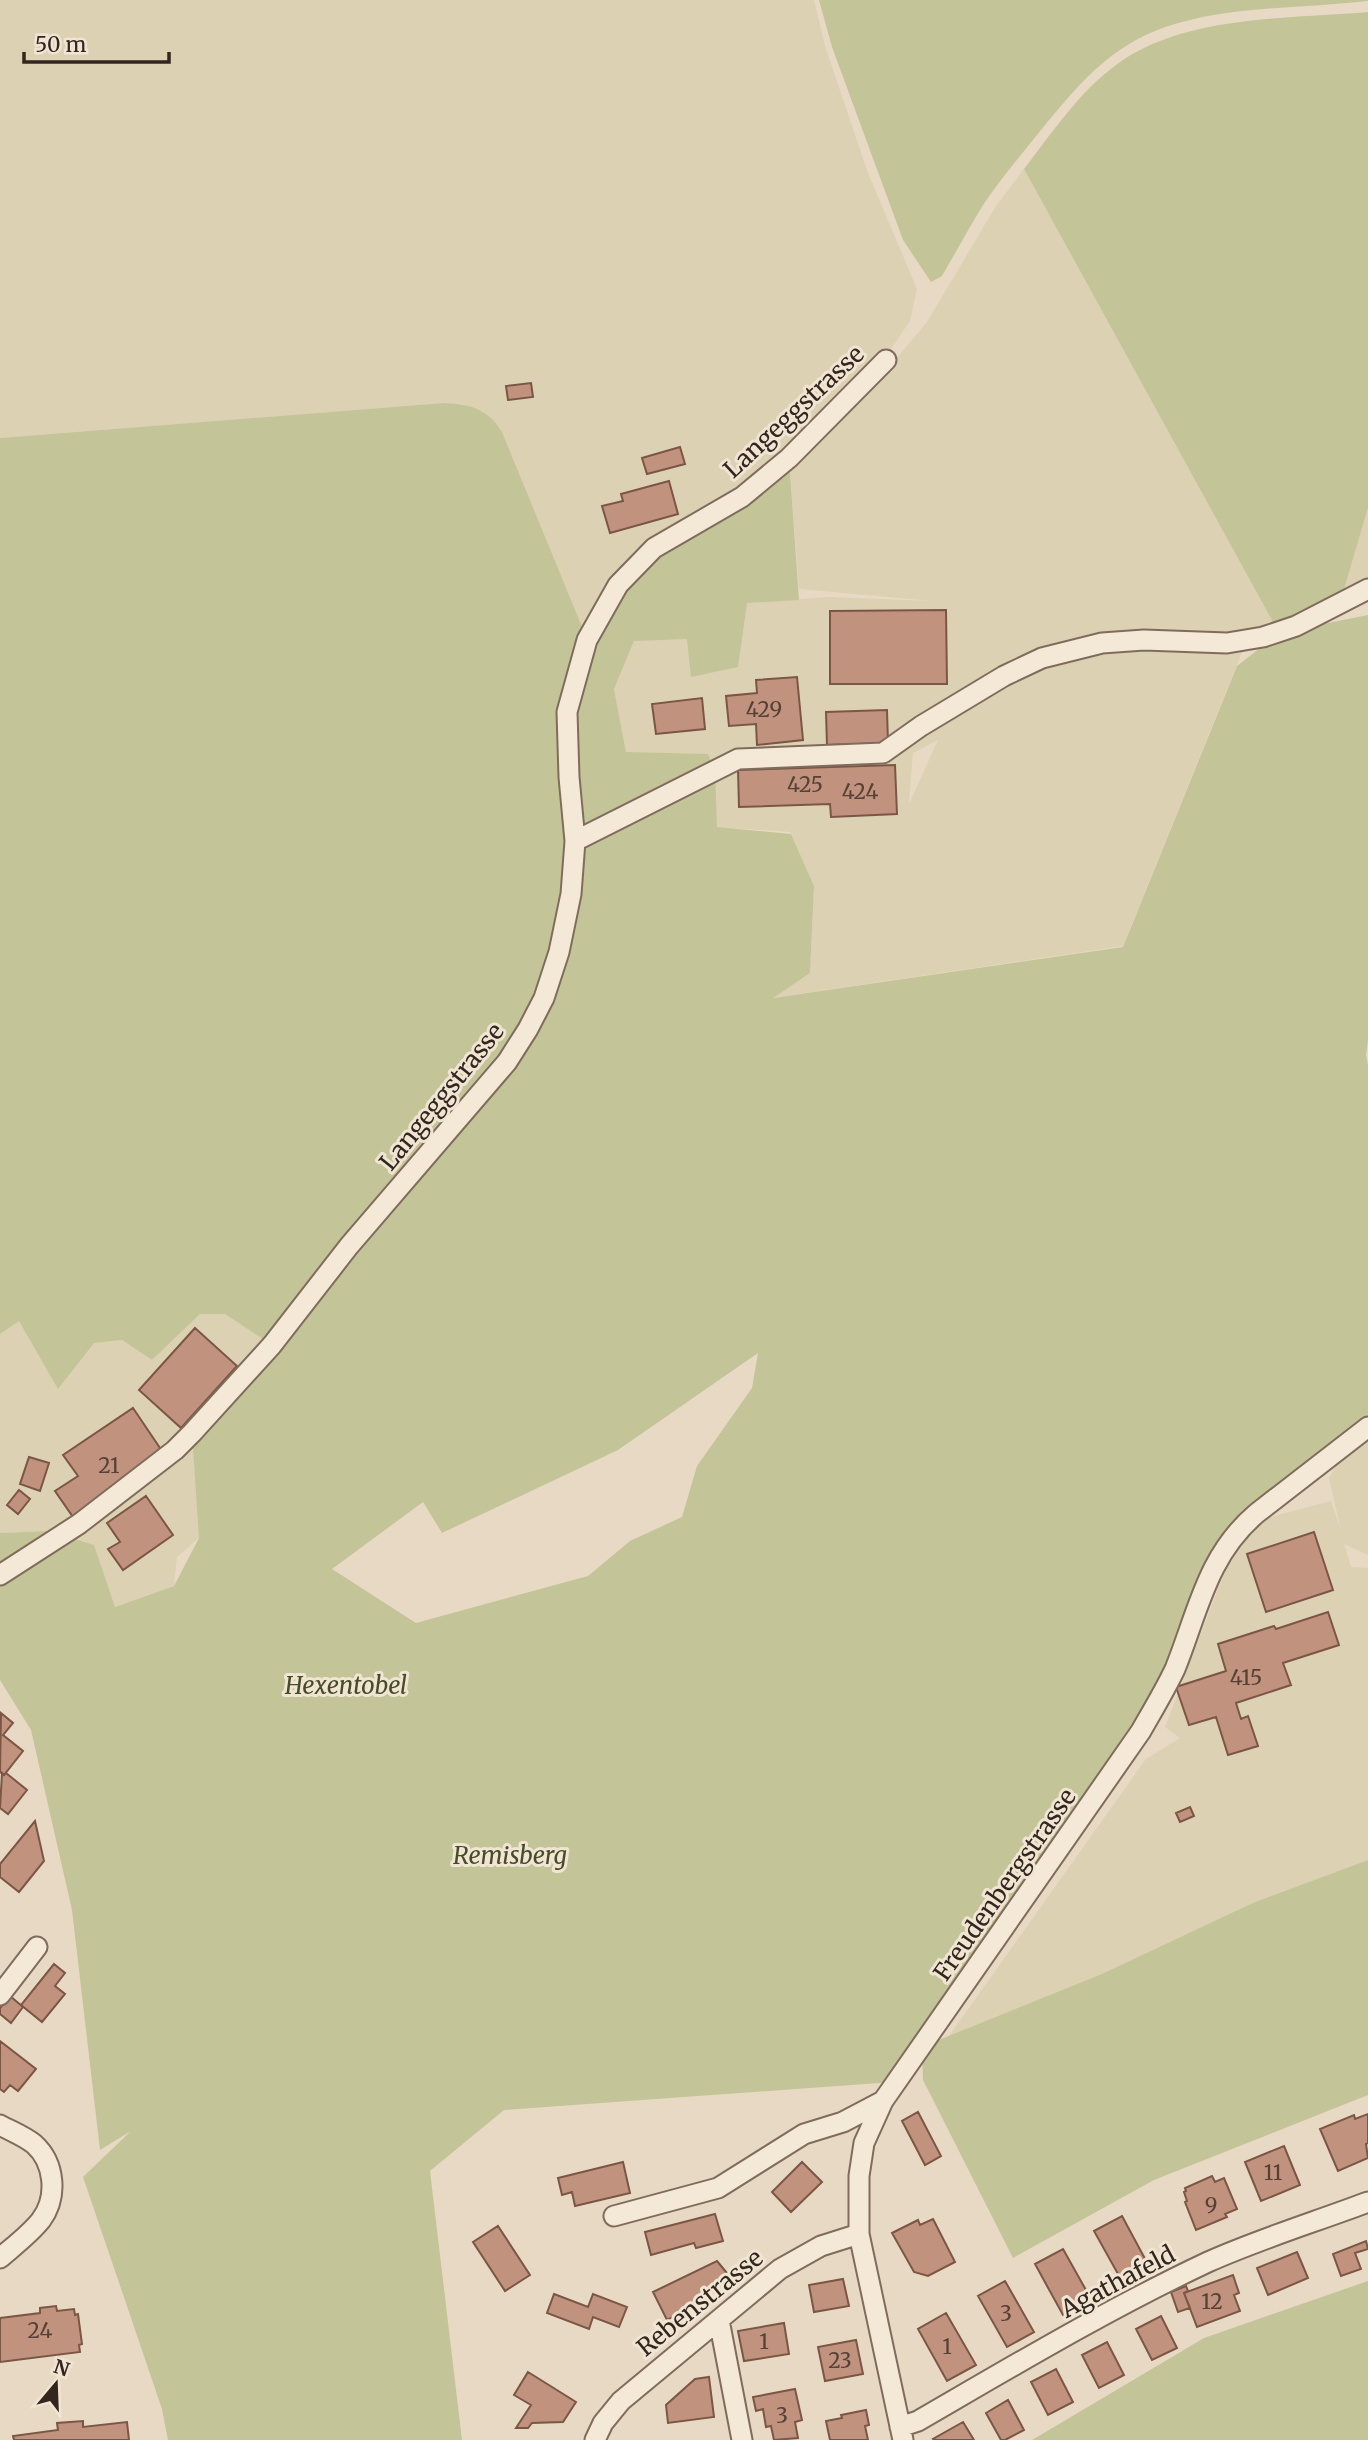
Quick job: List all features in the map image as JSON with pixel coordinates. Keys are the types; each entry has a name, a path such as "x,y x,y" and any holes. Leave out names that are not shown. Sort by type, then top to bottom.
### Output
{"street":[{"name":"Langeggstrasse","path":"0,1575 79,1524 175,1450 192,1433 272,1345 349,1246 507,1062 528,1030 544,998 559,952 570,894 575,841 567,712 587,639 618,585 654,548 742,497 789,458 886,360"},
{"path":"575,841 738,760 883,753 921,726 1004,676 1042,659 1102,643 1144,640 1227,643 1263,637 1296,626 1368,589"},
{"name":"Freudenbergstrasse","path":"902,2434 859,2234 859,2176 864,2143 883,2101 1141,1731 1175,1669 1208,1579 1225,1546 1256,1513 1368,1427"},
{"path":"0,1996 37,1947"},
{"path":"614,2216 718,2188 804,2134 843,2122 883,2101"},
{"path":"0,2125 25,2138 41,2152 50,2169 52,2187 43,2218 0,2258"},
{"name":"Agathafeld","path":"902,2434 918,2421 1127,2304 1212,2261 1368,2202"},
{"name":"Rebenstrasse","path":"595,2440 603,2423 621,2401 780,2269 821,2246 859,2234"},
{"path":"719,2320 742,2440"}],"shaded area":[{"path":"0,0 814,0 825,46 868,173 917,289 910,321 878,368 891,365 927,322 996,206 1024,169 1279,633 1247,640 1123,946 771,998 810,973 814,886 790,832 717,827 626,752 614,689 634,641 687,638 747,603 829,597 932,601 799,589 789,458 587,640 502,432 463,404 444,403 0,438","holes":["938,740 910,802 913,753"]},
{"path":"1368,508 1368,597 1340,603"},
{"path":"200,1314 225,1314 272,1345 199,1538 177,1557 174,1586 115,1607 48,1531 0,1533 0,1334 18,1320 93,1343 122,1340 152,1360"},
{"path":"1368,1438 1368,1555 1344,1544 1351,1567 1368,1568 1368,1860 1255,1902 934,2057 1146,1759 1180,1738 1165,1727 1243,1524 1331,1501 1341,1530 1329,1478 1350,1441"}],"green space":[{"path":"819,0 1368,1 1251,10 1205,17 1159,29 1119,50 1086,78 1041,130 985,202 942,276 931,282 903,240 832,47"},
{"path":"1368,12 1368,508 1340,603 1283,632 1368,615 1368,1420 1243,1524 1167,1685 924,2046 1102,1974 1255,1902 1368,1860 1368,2095 1154,2180 1013,2258 923,2080 922,2048 893,2082 504,2110 430,2171 462,2440 168,2440 162,2409 83,2177 131,2131 100,2150 72,1910 31,1730 0,1680 0,1533 48,1531 94,1545 115,1607 174,1586 199,1538 192,1433 272,1345 225,1314 200,1314 152,1360 122,1340 94,1343 58,1389 19,1321 0,1334 0,438 444,403 477,409 491,418 502,432 587,639 618,585 789,458 799,600 747,603 738,667 691,677 687,639 634,641 614,689 626,752 708,754 715,771 717,827 791,834 814,886 810,973 773,998 1123,947 1237,666 1279,633 1024,169 1090,88 1116,65 1143,49 1172,37 1237,22","holes":["758,1353 752,1388 697,1466 682,1517 630,1541 588,1576 416,1623 332,1569 423,1502 442,1533 618,1450"]},
{"path":"1368,2281 1368,2440 1032,2440 1204,2338"}],"building":[{"path":"531,383 533,397 508,400 506,386"},
{"path":"680,447 685,464 647,474 642,458"},
{"path":"669,481 678,514 610,533 602,506 623,501 621,494"},
{"path":"946,610 947,684 830,684 830,611"},
{"path":"797,677 803,740 757,745 756,724 729,726 726,696 757,693 756,680"},
{"path":"702,698 705,729 656,734 652,704"},
{"path":"887,710 888,743 827,745 826,712"},
{"path":"895,765 897,814 831,817 830,804 739,807 738,770"},
{"path":"195,1328 237,1366 181,1428 139,1390"},
{"path":"133,1408 164,1454 73,1517 55,1491 78,1476 63,1455"},
{"path":"29,1457 49,1463 40,1491 20,1484"},
{"path":"19,1490 30,1499 18,1514 7,1505"},
{"path":"146,1496 173,1535 123,1570 108,1549 120,1542 107,1523"},
{"path":"1314,1532 1333,1590 1266,1612 1247,1554"},
{"path":"1328,1612 1339,1645 1283,1663 1291,1685 1236,1703 1241,1719 1248,1716 1258,1746 1228,1755 1216,1717 1189,1725 1176,1687 1226,1671 1218,1644"},
{"path":"1,1713 13,1723 3,1735 23,1751 4,1775 0,1772"},
{"path":"2,1773 6,1773 27,1790 8,1814 0,1808"},
{"path":"1190,1807 1194,1816 1180,1822 1176,1813"},
{"path":"35,1821 44,1861 19,1892 0,1877 0,1864"},
{"path":"54,1964 65,1973 55,1986 65,1994 42,2022 21,2005"},
{"path":"10,1996 23,2007 11,2023 0,2014 0,2008"},
{"path":"0,2041 36,2069 18,2091 10,2085 4,2092 0,2089"},
{"path":"918,2112 941,2156 925,2165 902,2121"},
{"path":"1368,2114 1368,2158 1338,2171 1320,2129 1354,2115 1355,2119"},
{"path":"1284,2146 1300,2185 1261,2201 1245,2162"},
{"path":"623,2162 630,2193 575,2206 572,2192 562,2195 558,2178"},
{"path":"802,2162 822,2182 791,2212 772,2192"},
{"path":"1212,2176 1215,2182 1224,2178 1237,2209 1225,2214 1227,2217 1196,2230 1185,2202 1185,2188"},
{"path":"715,2214 723,2241 696,2248 694,2243 651,2255 645,2232"},
{"path":"1122,2216 1150,2268 1123,2283 1094,2231"},
{"path":"933,2219 955,2262 928,2276 914,2272 892,2233 918,2220 920,2225"},
{"path":"498,2226 530,2275 505,2291 473,2242"},
{"path":"1366,2241 1368,2249 1355,2253 1361,2269 1341,2276 1333,2254"},
{"path":"1063,2249 1091,2299 1063,2315 1035,2264"},
{"path":"1297,2252 1308,2278 1268,2295 1257,2268"},
{"path":"717,2261 731,2278 704,2291 708,2300 667,2320 653,2292"},
{"path":"1233,2275 1239,2293 1234,2295 1240,2311 1197,2327 1184,2293"},
{"path":"843,2279 849,2306 814,2312 809,2285"},
{"path":"1005,2281 1034,2332 1007,2347 978,2296"},
{"path":"1186,2286 1188,2291 1184,2293 1190,2308 1178,2312 1171,2292"},
{"path":"554,2294 588,2307 593,2294 627,2307 619,2327 593,2317 589,2329 547,2313"},
{"path":"56,2306 57,2311 74,2309 75,2315 78,2314 82,2344 79,2345 80,2352 0,2362 0,2318 40,2313 40,2308"},
{"path":"946,2313 976,2365 947,2381 918,2329"},
{"path":"1161,2316 1177,2348 1152,2360 1136,2329"},
{"path":"784,2323 789,2354 744,2361 738,2331"},
{"path":"856,2340 863,2374 825,2381 818,2347"},
{"path":"1107,2342 1124,2375 1099,2388 1082,2355"},
{"path":"1056,2369 1073,2402 1048,2415 1031,2382"},
{"path":"528,2372 576,2402 563,2422 532,2423 528,2428 516,2428 531,2405 514,2395"},
{"path":"709,2377 714,2417 668,2423 666,2405 695,2379"},
{"path":"795,2389 802,2420 795,2422 798,2438 774,2440 771,2426 766,2427 763,2409 756,2411 753,2397"},
{"path":"1008,2400 1024,2430 1001,2440 986,2413"},
{"path":"866,2410 868,2440 830,2440 826,2421"},
{"path":"83,2421 83,2427 127,2422 129,2440 14,2440 13,2436 58,2430 57,2423"},
{"path":"963,2422 974,2440 933,2439"}],"park label":[{"name":"Hexentobel","path":"346,1686"},
{"name":"Remisberg","path":"510,1856"}]}
